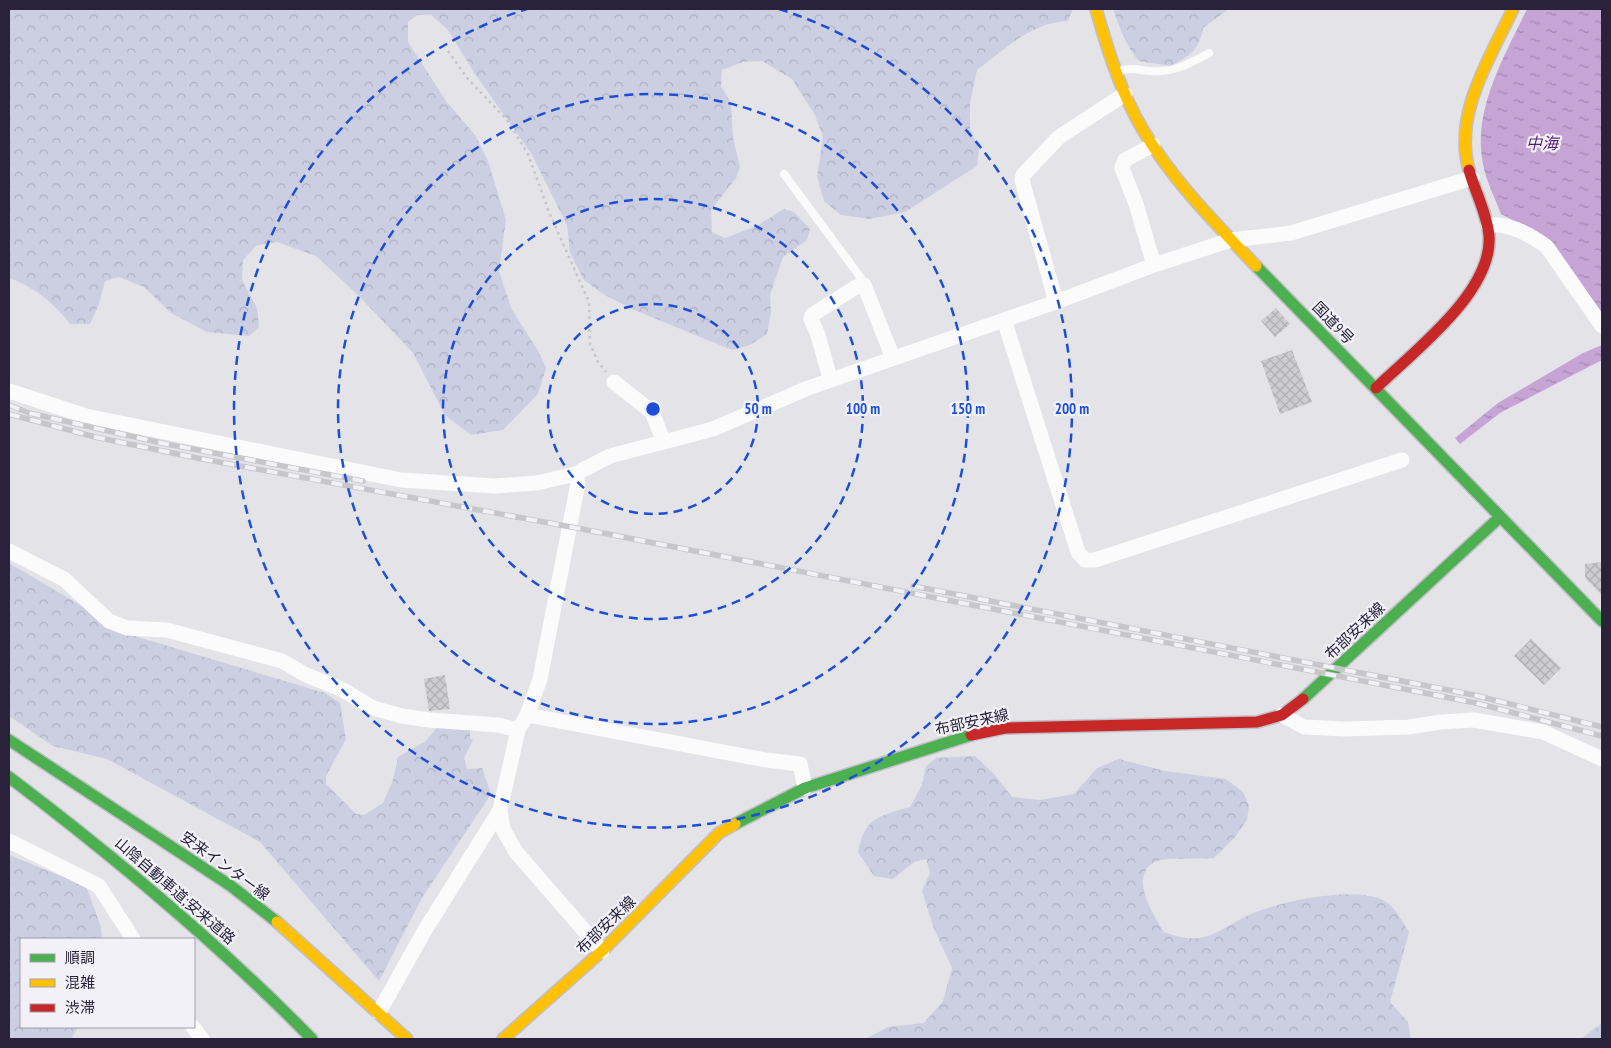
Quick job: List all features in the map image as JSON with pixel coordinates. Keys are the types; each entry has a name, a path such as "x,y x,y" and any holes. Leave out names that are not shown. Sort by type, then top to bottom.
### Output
{"main road":[{"name":"国道9号","path":"1096,9 1125,94 1153,145 1180,181 1231,240 1602,621"},
{"path":"1376,388 1474,288 1485,266 1490,239 1488,225 1472,178 1465,148 1470,107 1513,9"},
{"name":"布部安来線","path":"503,1039 602,951 719,833 759,810 805,788 957,738 1005,728 1256,722 1282,715 1307,696 1500,517"},
{"name":"安来インター線","path":"9,740 231,886 294,936 407,1039"},
{"name":"山陰自動車道;安来道路","path":"9,777 76,827 156,892 230,958 312,1039"}],"street":[{"path":"1056,302 1022,177 1059,137 1125,94"},
{"path":"1153,145 1125,160 1122,168 1144,228 1154,265"},
{"path":"9,391 86,416 401,480 495,486 537,483 575,474 610,456 713,429 808,388 1056,302 1154,265 1231,240 1291,233 1472,178"},
{"path":"1488,225 1504,226 1535,238 1547,247 1602,326"},
{"path":"829,375 818,335 811,319 812,315 862,281 893,358"},
{"path":"1004,320 1078,552 1085,560 1095,560 1402,460"},
{"path":"614,382 652,412 664,442"},
{"path":"379,1012 425,930 500,810 518,730 527,715 540,679 566,553 578,483 575,474"},
{"path":"9,551 64,579 109,621 127,628 167,630 282,661 304,674 343,690 373,708 402,716 498,725 518,730"},
{"path":"527,715 766,760 800,764 805,788"},
{"path":"1282,715 1304,727 1320,728 1409,727 1441,722 1474,720 1543,732 1602,759"},
{"path":"500,810 503,828 516,852 602,951"},
{"path":"9,841 99,886 132,938"},
{"path":"194,1028 202,1039"}],"lane":[{"path":"1116,72 1129,68 1149,71 1174,70 1209,52"},
{"path":"784,174 862,281"}],"path":[{"path":"448,51 468,79 507,120 528,154 548,212 589,302 592,349 598,362 614,382"}],"green space":[{"path":"9,9 1073,9 1068,21 1054,23 1030,32 1019,38 977,70 970,103 970,129 979,149 977,166 905,212 869,219 841,215 824,201 817,177 823,137 815,115 792,79 762,61 743,62 722,70 721,86 731,103 733,138 740,167 736,178 711,210 712,232 725,238 757,226 784,209 794,212 810,229 807,240 783,257 770,295 771,312 767,334 750,345 732,350 632,309 603,294 584,280 570,253 567,225 531,153 475,74 448,30 431,15 417,15 408,22 408,42 446,101 475,135 488,161 506,220 499,271 512,310 537,349 546,368 538,394 503,430 471,435 445,415 413,353 360,297 316,256 277,242 257,245 243,260 242,280 257,308 259,327 249,336 207,332 171,313 144,287 119,277 105,281 99,304 90,324 70,324 43,296 18,281 9,278"},
{"path":"1113,9 1229,9 1203,28 1199,42 1188,56 1170,66 1139,61 1126,43"},
{"path":"9,563 131,635 325,693 340,703 346,739 326,776 326,784 356,814 364,815 383,803 393,780 398,757 426,741 437,727 470,727 470,738 473,740 464,758 467,769 482,768 491,794 422,898 379,981 260,842 107,759 53,746 9,716"},
{"path":"975,756 994,774 1012,797 1040,800 1074,794 1097,768 1119,759 1165,771 1226,779 1243,792 1249,805 1247,820 1235,837 1214,858 1160,860 1150,866 1144,873 1145,893 1154,915 1164,932 1186,938 1197,938 1208,936 1250,915 1285,903 1343,894 1377,898 1392,907 1409,932 1390,1002 1408,1022 1411,1039 865,1039 888,1027 924,1023 943,1001 952,968 933,926 922,891 930,873 926,859 914,862 893,879 874,876 858,852 861,840 869,825 875,820 910,807 922,785 926,766 936,758"},
{"path":"9,855 86,886 101,927 102,938 20,938 20,1028 77,1028 71,1039 9,1039"},
{"path":"1602,1023 1602,1039 1581,1039"}],"water":[{"name":"中海","path":"1527,9 1602,9 1602,316 1550,240 1501,214 1484,170 1481,143 1486,103 1501,64"},
{"path":"1602,345 1602,360 1500,413 1460,444 1455,438 1498,403 1583,353"}],"building":[{"path":"1276,308 1290,324 1275,337 1261,321"},
{"path":"1292,350 1312,402 1280,414 1261,361"},
{"path":"1602,562 1602,595 1585,578 1585,564"},
{"path":"1531,639 1561,668 1544,685 1514,656"},
{"path":"445,675 450,709 429,711 424,679"}],"railway":[{"path":"9,405 29,413 166,444 363,481"},
{"path":"9,414 95,437 197,458 582,529 1476,703 1602,736"},
{"path":"913,586 1474,695 1602,727"}],"traffic: fast":[{"path":"1256,266 1602,621"},
{"path":"1303,699 1500,517"},
{"path":"735,824 805,788 971,735"},
{"path":"9,740 231,886 277,922"},
{"path":"9,777 165,902 240,969 312,1039"}],"traffic: slow":[{"path":"1096,9 1110,56 1122,87 1143,130 1181,184 1256,266"},
{"path":"1469,170 1465,149 1470,107 1476,87 1513,9"},
{"path":"503,1039 602,951 719,833 735,824"},
{"path":"277,922 407,1039"}],"traffic: jam":[{"path":"1376,388 1448,320 1465,299 1478,278 1487,257 1488,227 1469,170"},
{"path":"971,735 1005,728 1257,722 1282,715 1303,699"}]}
